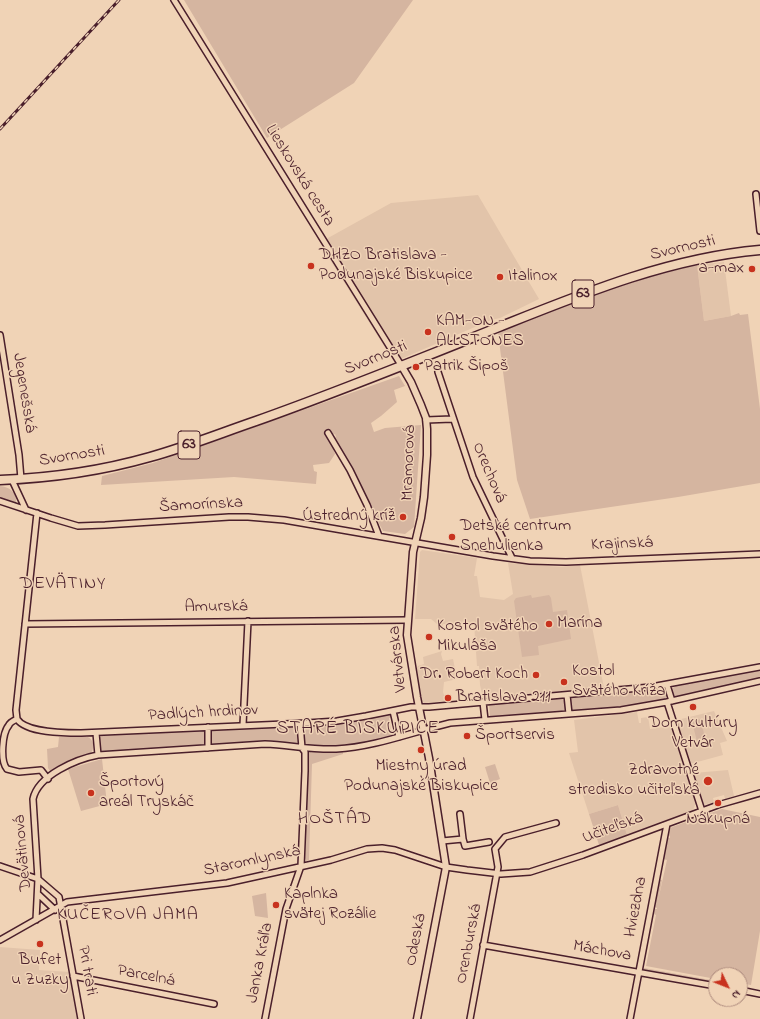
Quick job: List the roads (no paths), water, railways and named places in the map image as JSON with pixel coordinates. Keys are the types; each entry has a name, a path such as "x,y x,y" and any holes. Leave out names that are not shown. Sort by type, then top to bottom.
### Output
{"main road":[{"name":"Svornosti","path":"0,480 78,473 119,465 152,456 210,437 335,392 560,302 646,272 705,258 760,250"}],"street":[{"name":"Lieskovská cesta","path":"174,0 400,365"},
{"path":"756,194 760,231"},
{"name":"Jegenešská","path":"0,335 17,440 21,479"},
{"name":"Mramorová","path":"400,365 415,390 426,420 428,446 424,497 415,543"},
{"name":"Orechová","path":"438,372 452,419 473,478 512,558"},
{"path":"426,420 452,419"},
{"path":"328,433 350,470 367,505 379,536"},
{"path":"12,480 26,510"},
{"name":"Šamorínska","path":"0,501 74,525 87,526 248,517 284,520 415,543"},
{"path":"37,513 16,710 17,719 8,725 2,759 6,767 11,771 19,772 41,770 48,779"},
{"name":"Krajinská","path":"415,543 512,558 566,562 760,554"},
{"name":"Vetvárska","path":"415,543 411,568 408,640 429,758 446,867"},
{"name":"Amurská","path":"25,624 408,620"},
{"path":"243,725 248,621"},
{"name":"Padlých hrdinov","path":"17,719 19,723 26,727 81,734 243,725 300,724 337,721 419,706 425,707 623,691 667,685 760,667"},
{"name":"Padlých hrdinov","path":"36,789 69,764 98,755 265,744 286,745 302,748 347,748 366,745 423,729 450,724 620,710 669,702 760,680"},
{"path":"667,685 669,702 702,811"},
{"path":"567,695 569,714"},
{"path":"483,702 485,720"},
{"path":"393,711 399,736"},
{"name":"Janka Kráľa","path":"265,1019 286,909 301,866 305,752 302,748 300,724"},
{"path":"208,727 208,748"},
{"path":"96,733 98,755"},
{"name":"Devätinová","path":"36,789 33,799 38,894 54,910"},
{"name":"Učiteľská","path":"446,867 497,874 514,874 543,868 583,855 724,803 760,794"},
{"path":"460,814 465,846 489,842"},
{"name":"Učiteľská","path":"497,874 498,868 495,849 504,838 556,823"},
{"name":"Hviezdna","path":"630,1019 667,824"},
{"path":"442,842 463,839"},
{"name":"Staromlynská","path":"61,905 67,902 227,884 331,860 367,849 382,848 395,850 446,867"},
{"path":"0,866 38,879 59,897 61,905 0,940"},
{"name":"Odeská","path":"417,1019 446,867"},
{"name":"Orenburská","path":"470,1019 497,874"},
{"path":"36,920 38,894"},
{"name":"Pri trati","path":"61,905 81,1019"},
{"name":"Máchova","path":"483,945 708,985"},
{"name":"Parcelná","path":"73,976 214,1004"},
{"path":"748,992 760,994"}],"railway":[{"path":"0,129 119,0"}],"place":[{"name":"DHZO Bratislava - Podunajské Biskupice","path":"311,266"},
{"name":"a-max","path":"752,269"},
{"name":"Italinox","path":"500,277"},
{"name":"KAM-ON - ALLSTONES","path":"428,332"},
{"name":"Patrik Šipoš","path":"416,367"},
{"name":"Ústredný kríž","path":"403,517"},
{"name":"Detské centrum Snehulienka","path":"452,537"},
{"name":"Marína","path":"549,624"},
{"name":"Kostol svätého Mikuláša","path":"429,637"},
{"name":"Dr. Robert Koch","path":"536,675"},
{"name":"Kostol Svätého Kríža","path":"564,682"},
{"name":"Bratislava 211","path":"448,698"},
{"name":"Dom kultúry Vetvár","path":"693,707"},
{"name":"Športservis","path":"467,736"},
{"name":"Miestny úrad Podunajské Biskupice","path":"421,750"},
{"name":"Zdravotné stredisko učiteľská","path":"708,781"},
{"name":"Športový areál Tryskáč","path":"91,793"},
{"name":"Nákupná","path":"718,803"},
{"name":"Kaplnka svätej Rozálie","path":"276,905"},
{"name":"Bufet u Zuzky","path":"40,944"}],"district":[{"name":"DEVÄTINY","path":"63,585"},
{"name":"STARÉ BISKUPICE","path":"358,730"},
{"name":"HOŠTÁD","path":"335,820"},
{"name":"KUČEROVA JAMA","path":"128,916"}]}
